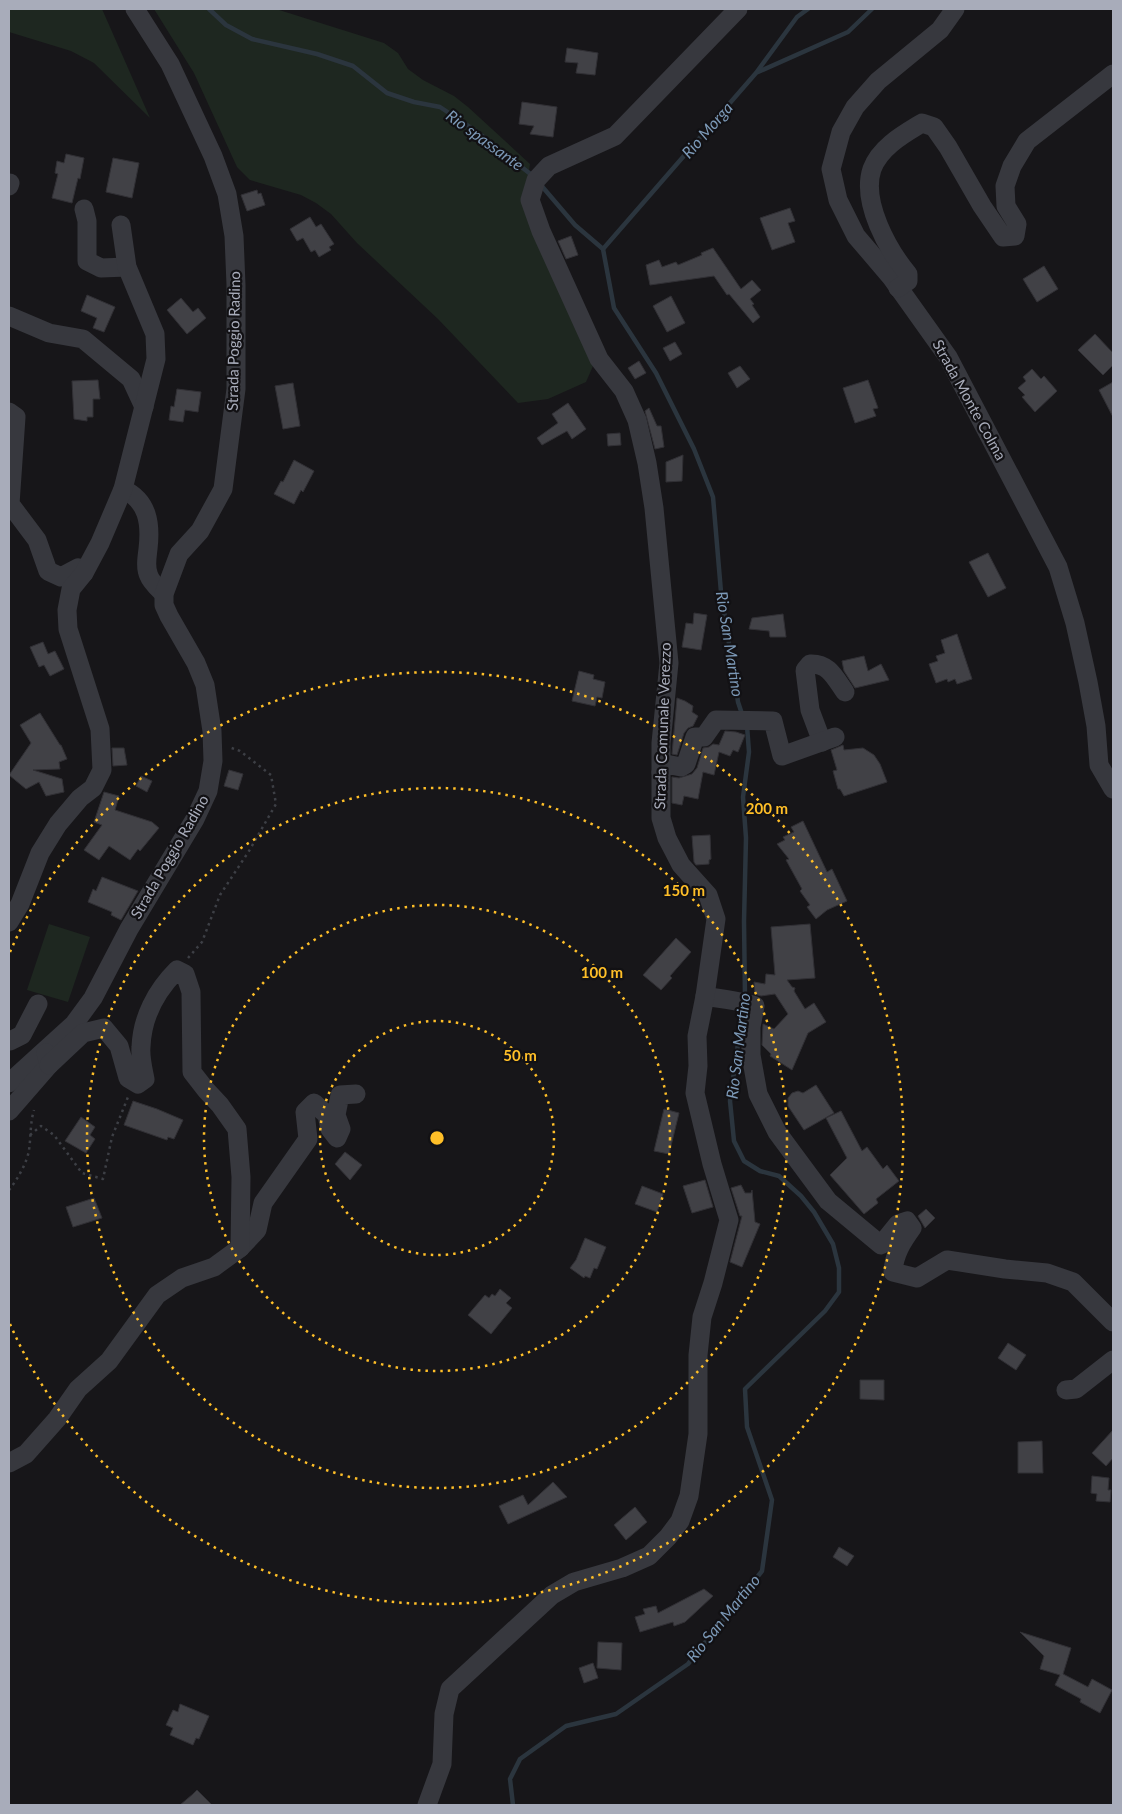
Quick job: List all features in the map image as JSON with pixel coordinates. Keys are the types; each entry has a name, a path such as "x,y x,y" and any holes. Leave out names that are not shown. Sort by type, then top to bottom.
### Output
{"street":[{"name":"Strada Poggio Radino","path":"9,1083 46,1057 93,998 129,929 195,819 208,791 213,761 204,685 196,663 169,616 164,604 164,594 179,554 200,531 223,489 236,389 234,236 227,194 213,156 170,64 135,9"},
{"name":"Strada Comunale Verezzo","path":"427,1805 442,1764 444,1714 450,1689 552,1595 574,1582 622,1568 649,1556 668,1537 680,1521 689,1496 698,1434 698,1354 702,1317 729,1220 712,1164 695,1093 698,1066 697,1036 716,919 708,895 681,865 667,838 661,818 661,743 669,663 654,508 647,463 637,420 624,391 599,359 541,231 530,200 536,180 549,166 615,136 738,9"},
{"name":"Strada Monte Colma","path":"955,9 940,30 878,81 855,107 841,132 832,169 838,200 856,236 898,288 948,356 1058,567 1075,623 1088,682 1096,726 1099,765 1113,789"},
{"path":"898,288 908,282 908,274 896,260 879,227 868,190 872,168 885,149 903,134 922,123 934,127 1003,237 1015,236 1018,224 1006,206 1005,186 1012,166 1022,149 1027,141 1113,74"},
{"path":"84,209 87,221 87,261 101,268 127,267"},
{"path":"9,922 20,904 40,853 58,824 80,798 93,788 102,770 100,729 68,629 67,610 71,589 84,573 100,543 123,489 156,359 155,334 127,267 121,226"},
{"path":"9,316 49,333 83,339 131,379 144,408"},
{"path":"9,412 16,417 9,503 37,540 48,571 61,577 78,568 84,573"},
{"path":"123,489 134,494 143,505 148,523 148,576 164,594"},
{"path":"661,772 666,764 681,767 686,764 695,737 704,737 716,720 773,721 782,756 829,740 810,710 805,670 810,664 820,664 828,669 845,692"},
{"path":"9,1111 46,1057 83,1033 104,1028 119,1046 128,1078 138,1084 145,1079 141,1047 148,1010 166,981 177,970 185,974 190,992 192,1072 220,1105 237,1129 241,1176 240,1248"},
{"path":"705,996 755,1006 751,1027 751,1055 758,1094 777,1132 828,1201 880,1246 898,1224 907,1221 912,1228 897,1252 893,1272 916,1278 947,1260 1047,1273 1073,1282 1113,1322"},
{"path":"9,1042 22,1035 38,1004"},
{"path":"9,1463 26,1454 57,1419 78,1389 109,1361 157,1295 182,1278 214,1267 240,1248 257,1230 263,1203 308,1139 306,1112 314,1103 327,1115 330,1129 337,1138 341,1129 336,1115 340,1095 356,1094"},
{"path":"1066,1390 1076,1389 1113,1360"}],"path":[{"path":"177,970 202,942 220,895 249,851 276,804 271,775 240,751 212,740"},
{"path":"30,1136 41,1126 54,1135 82,1174 103,1180 112,1137 134,1081"},
{"path":"9,1190 15,1183 29,1152 34,1109"}],"shaded area":[{"path":"9,9 102,9 150,118 94,63 71,51 9,32"},
{"path":"154,9 276,9 384,43 398,53 408,69 423,80 454,96 468,107 530,164 524,208 593,366 586,382 548,399 518,403 438,319 357,243 331,214 301,195 250,180 237,167 194,73"},
{"path":"49,924 90,937 68,1002 27,990"}],"building":[{"path":"567,48 598,53 595,75 576,73 578,63 565,62"},
{"path":"522,102 557,107 553,137 530,134 534,126 519,124"},
{"path":"66,154 84,158 80,179 78,178 72,203 52,198 58,174 55,173 57,161 64,163"},
{"path":"113,158 139,163 132,198 106,192"},
{"path":"257,190 258,194 261,193 265,205 247,211 241,195"},
{"path":"790,208 795,221 788,223 795,242 772,250 760,218"},
{"path":"310,217 316,227 321,224 334,244 329,247 331,250 319,257 315,250 311,252 303,238 297,241 290,229"},
{"path":"571,236 578,255 566,259 558,241"},
{"path":"713,248 741,289 752,280 761,290 750,299 760,317 753,323 729,294 727,295 714,276 650,285 646,265 659,260 662,267 676,262 678,265"},
{"path":"1044,266 1058,289 1037,302 1023,279"},
{"path":"87,295 115,307 104,332 93,328 97,318 81,311"},
{"path":"671,296 685,323 667,332 653,306"},
{"path":"181,298 193,312 198,308 206,318 187,334 167,310"},
{"path":"1095,334 1113,353 1113,365 1103,375 1078,350"},
{"path":"675,342 682,354 670,361 663,348"},
{"path":"639,361 646,373 635,379 628,368"},
{"path":"740,366 750,379 737,388 728,373"},
{"path":"1032,369 1041,379 1044,376 1057,391 1035,412 1022,397 1025,395 1018,388 1026,381 1023,377"},
{"path":"98,380 100,399 93,399 93,417 87,417 87,421 74,419 72,381"},
{"path":"868,380 878,408 873,409 876,416 855,423 843,388"},
{"path":"1113,382 1113,417 1099,390"},
{"path":"293,383 300,426 283,429 275,386"},
{"path":"177,389 201,392 198,412 185,410 183,422 169,420 171,406 174,407"},
{"path":"568,403 586,429 572,439 567,431 542,445 537,438 558,423 552,414"},
{"path":"649,408 657,426 661,426 664,447 655,449 645,411"},
{"path":"620,433 621,445 608,446 607,434"},
{"path":"683,455 682,481 666,482 666,462"},
{"path":"294,460 314,471 294,504 274,494 281,481 283,482"},
{"path":"988,553 1006,588 988,597 969,562"},
{"path":"694,613 707,615 701,650 682,647 686,623 693,624"},
{"path":"783,614 786,637 770,637 769,631 749,629 752,618"},
{"path":"957,634 972,679 957,684 955,679 948,682 947,679 936,683 929,664 938,661 936,656 945,653 941,640"},
{"path":"43,642 48,654 55,651 64,669 50,676 44,665 39,667 30,647"},
{"path":"864,656 868,671 881,664 889,680 855,688 844,671 842,661"},
{"path":"579,671 594,675 593,679 605,682 602,698 597,697 595,706 572,701"},
{"path":"677,698 693,706 692,712 698,716 693,726 684,733 677,755 672,754"},
{"path":"40,713 61,745 67,759 59,762 60,769 33,770 62,779 64,792 46,796 39,782 26,789 9,775 31,743 20,725"},
{"path":"725,731 745,735 738,752 733,750 730,756 719,752 714,775 703,772 698,799 684,796 682,805 672,803 672,777 679,778 692,774 697,768 703,748 713,744 719,745"},
{"path":"843,745 844,750 863,748 874,755 880,764 887,782 844,796 840,789 838,789 833,771 837,770 831,750"},
{"path":"112,748 124,748 127,765 113,766"},
{"path":"229,770 243,774 238,790 224,786"},
{"path":"141,776 152,781 147,792 136,786"},
{"path":"104,792 119,796 115,810 152,822 159,828 130,860 109,846 99,860 84,850 102,825 94,822"},
{"path":"803,821 827,872 832,869 847,901 827,910 816,919 807,907 810,905 800,891 802,889 786,860 789,859 777,844 785,840 783,837 794,832 791,827"},
{"path":"710,835 711,859 709,864 696,865 694,862 692,836"},
{"path":"102,877 138,891 121,920 111,915 112,912 88,902 93,889 96,891"},
{"path":"810,924 815,978 787,980 795,988 794,991 805,1009 814,1003 826,1022 808,1033 792,1070 770,1056 771,1054 762,1045 763,1024 774,1029 788,1014 775,994 761,996 755,994 754,982 765,984 766,974 775,975 771,927"},
{"path":"676,938 691,952 670,976 672,978 661,990 643,975"},
{"path":"816,1085 834,1113 804,1130 788,1106 788,1098 792,1093 798,1091 803,1093"},
{"path":"133,1101 183,1120 174,1139 168,1137 167,1140 124,1125"},
{"path":"664,1109 679,1113 669,1154 654,1151"},
{"path":"841,1111 862,1151 867,1147 883,1169 887,1165 899,1181 876,1199 878,1203 864,1214 830,1175 847,1158 826,1118"},
{"path":"81,1117 95,1127 90,1135 95,1139 86,1153 65,1141"},
{"path":"345,1152 362,1165 350,1180 335,1164"},
{"path":"705,1180 713,1207 692,1213 683,1186"},
{"path":"741,1185 745,1193 751,1193 752,1190 755,1222 760,1224 742,1267 730,1262 742,1216 740,1216 731,1188"},
{"path":"642,1186 663,1194 657,1212 635,1204"},
{"path":"94,1198 102,1218 73,1227 66,1207"},
{"path":"926,1209 935,1218 925,1228 918,1216"},
{"path":"585,1238 606,1247 597,1269 594,1268 590,1278 585,1276 584,1278 570,1268 576,1260"},
{"path":"500,1289 511,1298 506,1303 512,1308 491,1334 468,1315 485,1295 489,1298 492,1294 495,1296"},
{"path":"1008,1343 1026,1355 1016,1370 998,1358"},
{"path":"860,1380 884,1380 884,1400 860,1399"},
{"path":"1113,1430 1113,1458 1106,1466 1092,1453"},
{"path":"1042,1441 1043,1473 1018,1473 1018,1442"},
{"path":"1092,1476 1109,1478 1110,1502 1096,1501 1097,1494 1091,1493"},
{"path":"553,1482 567,1497 508,1524 499,1506 523,1495 528,1505"},
{"path":"635,1507 647,1522 626,1540 614,1525"},
{"path":"839,1547 854,1556 847,1566 833,1557"},
{"path":"704,1589 713,1596 685,1622 674,1626 673,1622 640,1632 635,1617 645,1614 643,1609 656,1606 658,1613"},
{"path":"1020,1632 1071,1648 1063,1674 1088,1687 1092,1679 1112,1690 1100,1713 1080,1702 1081,1699 1055,1685 1060,1675 1040,1669 1044,1656"},
{"path":"598,1642 622,1643 621,1670 597,1668"},
{"path":"593,1663 598,1678 584,1683 579,1668"},
{"path":"180,1704 209,1716 199,1739 196,1738 193,1745 170,1735 173,1728 166,1725 173,1710 178,1712"},
{"path":"197,1790 212,1805 180,1805 193,1794"}],"waterway":[{"name":"Rio spassante","path":"209,9 226,25 252,39 317,54 353,66 387,93 414,102 440,107 476,131 533,176"},
{"name":"Rio Morga","path":"603,249 756,73 797,17 808,9"},
{"path":"758,72 848,32 872,9"},
{"name":"Rio spassante","path":"540,184 575,225 603,249"},
{"name":"Rio San Martino","path":"603,249 614,308 656,373 694,449 713,497 721,592 738,702 743,717"},
{"name":"Rio San Martino","path":"745,998 746,838 743,797 749,752 747,726"},
{"name":"Rio San Martino","path":"513,1805 510,1779 520,1759 566,1726 616,1714 688,1664 762,1571 772,1500 747,1427 745,1389 825,1311 839,1292 839,1268 833,1244 814,1212 801,1196 779,1176 760,1171 744,1161 734,1141 730,1101 743,1008"}]}
